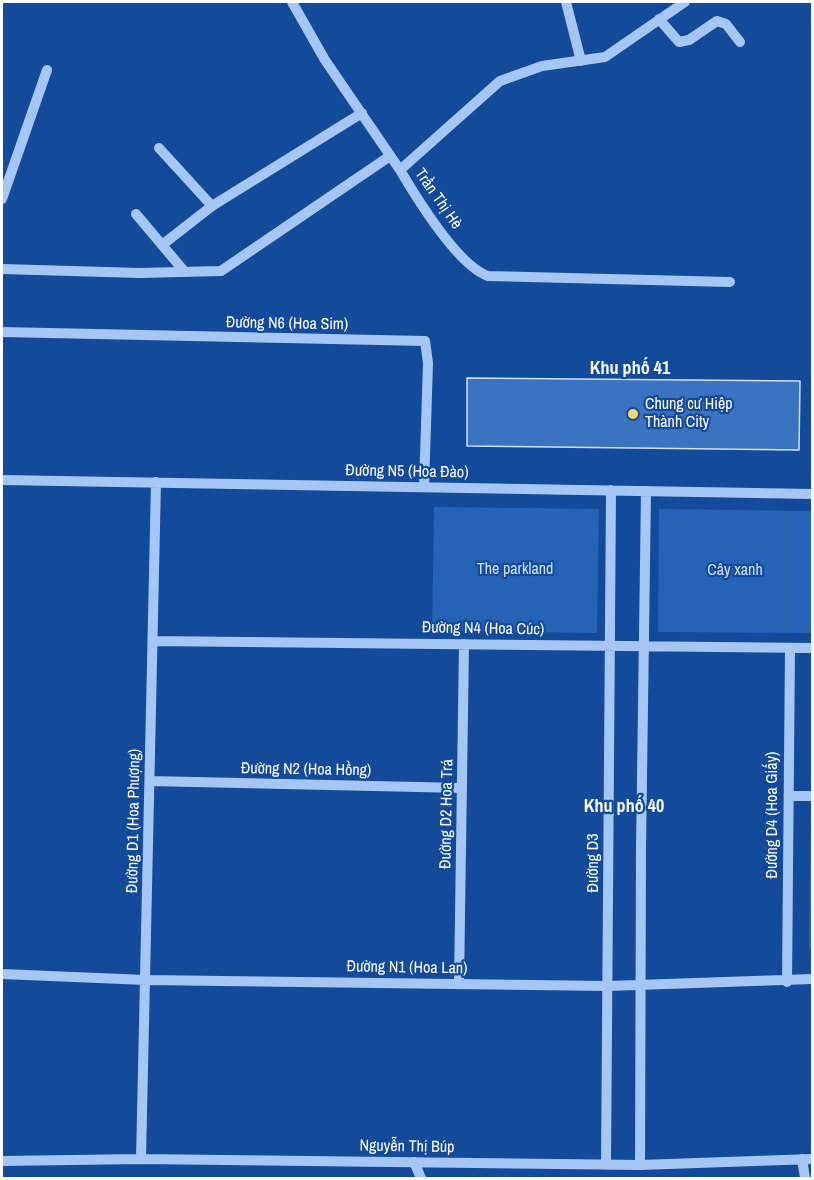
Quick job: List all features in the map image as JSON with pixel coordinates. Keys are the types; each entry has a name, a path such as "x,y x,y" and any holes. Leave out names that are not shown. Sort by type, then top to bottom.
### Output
{"street":[{"path":"292,2 325,60 400,170"},
{"path":"566,2 581,61"},
{"name":"Trần Thị Hè","path":"684,2 605,57 542,66 500,81 400,170 441,233 488,276 730,282"},
{"path":"659,19 679,42 689,40 717,21 726,24 740,42"},
{"path":"2,199 48,70"},
{"path":"162,245 212,206 362,113"},
{"path":"159,148 212,206"},
{"path":"2,269 221,271 390,156"},
{"path":"136,214 184,272"},
{"name":"Đường N6 (Hoa Sim)","path":"2,332 425,341 428,363 424,487"},
{"name":"Đường N5 (Hoa Đào)","path":"2,480 813,494"},
{"name":"Đường D1 (Hoa Phượng)","path":"141,1159 156,482"},
{"name":"Đường D3","path":"606,1165 611,490"},
{"path":"640,1165 646,491"},
{"name":"Đường N4 (Hoa Cúc)","path":"153,641 813,648"},
{"name":"Đường D2 Hoa Trá","path":"459,984 464,644"},
{"name":"Đường D4 (Hoa Giấy)","path":"787,982 790,648"},
{"name":"Đường N2 (Hoa Hồng)","path":"150,781 462,788"},
{"path":"789,796 813,796"},
{"name":"Đường N1 (Hoa Lan)","path":"2,974 146,980 608,986 787,982 813,979"},
{"name":"Nguyễn Thị Búp","path":"2,1161 141,1159 640,1165 807,1159"},
{"path":"805,1179 807,1159"},
{"path":"414,1162 421,1179"}],"green space":[{"name":"The parkland","path":"434,507 599,509 597,633 432,631"},
{"name":"Cây xanh","path":"659,509 812,511 812,633 658,632"},
{"path":"811,810 812,949 809,949"}],"building":[{"name":"Chung cư Hiệp Thành City","path":"467,378 800,381 799,450 467,446"}],"place":[{"name":"Chung cư Hiệp Thành City","path":"633,414"}],"district":[{"name":"Khu phố 41","path":"630,369"},
{"name":"Khu phố 40","path":"624,807"}]}
